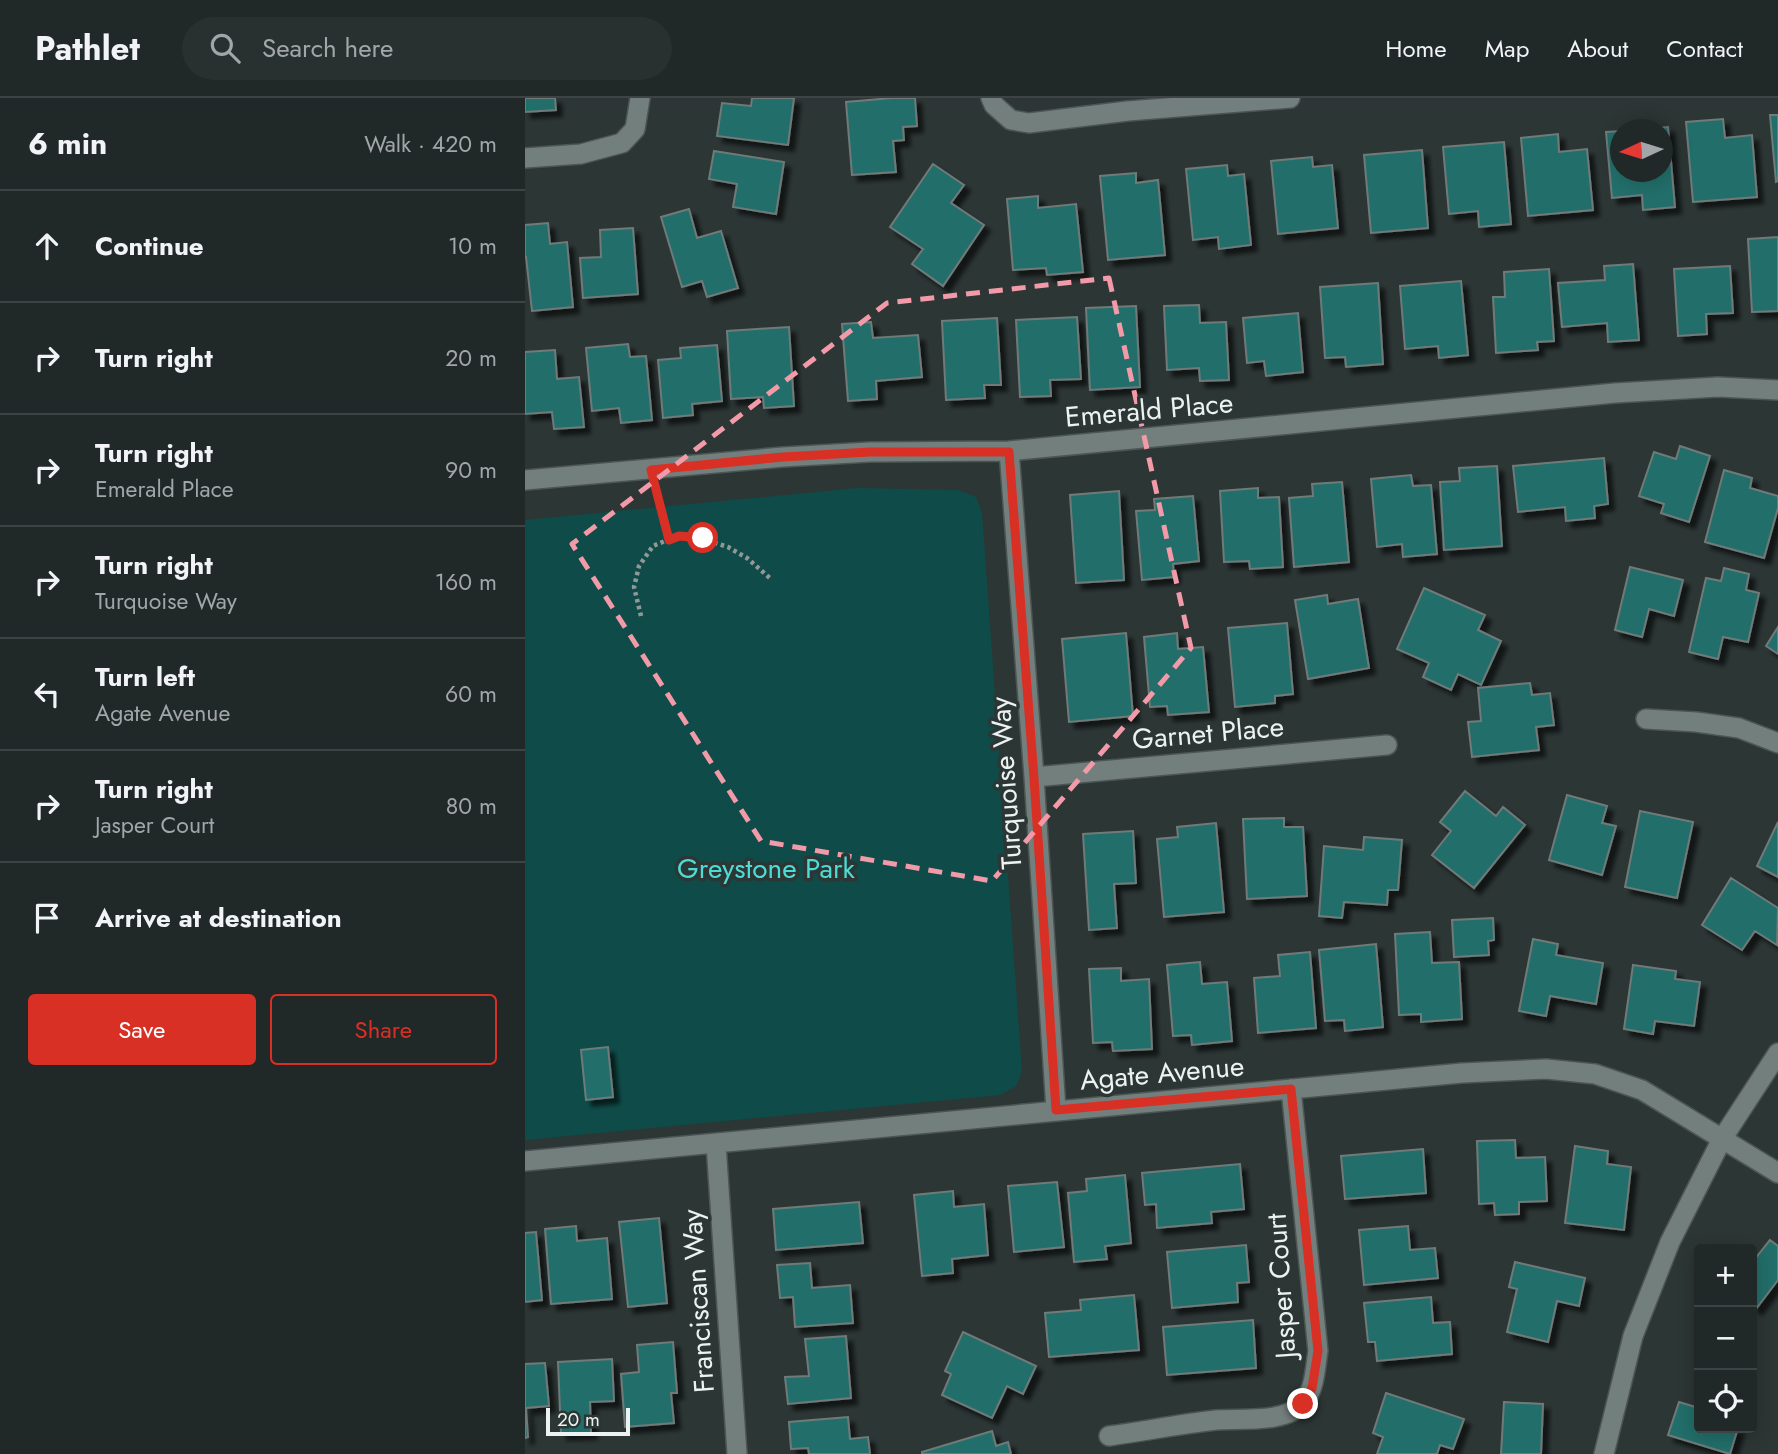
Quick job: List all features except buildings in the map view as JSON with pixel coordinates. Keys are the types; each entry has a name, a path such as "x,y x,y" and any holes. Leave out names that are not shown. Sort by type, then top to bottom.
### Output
{"street":[{"path":"991,98 994,105 1011,120 1029,123 1128,111 1290,98"},
{"path":"525,158 581,154 622,143 635,129 640,101"},
{"name":"Emerald Place","path":"525,481 845,453 1009,452 1615,393 1718,387 1778,390"},
{"name":"Turquoise Way","path":"1009,452 1056,1110"},
{"path":"1646,719 1739,728 1778,743"},
{"name":"Garnet Place","path":"1034,778 1387,745"},
{"path":"1604,1454 1633,1336 1670,1242 1722,1139 1778,1053"},
{"name":"Agate Avenue","path":"525,1161 1056,1110 1546,1069 1595,1074 1642,1090 1778,1173"},
{"name":"Jasper Court","path":"1109,1436 1218,1420 1252,1421 1292,1412 1303,1404 1312,1388 1318,1351 1291,1089"},
{"name":"Franciscan Way","path":"716,1144 737,1454"}],"path":[{"path":"651,470 669,540"},
{"path":"641,616 634,587 639,566 653,546 679,536 703,538 728,547 747,558 771,579"}],"highlighted area":[{"path":"1109,278 1191,648 992,881 761,841 572,544 887,303"}],"green space":[{"name":"Greystone Park","path":"858,488 958,490 976,497 982,513 1022,1072 1016,1086 1000,1095 525,1140 525,520"}],"route":[{"path":"703,538 679,536 669,540 651,470 783,457 870,452 1009,452 1056,1110 1291,1089 1318,1351 1312,1388 1303,1404"}]}
